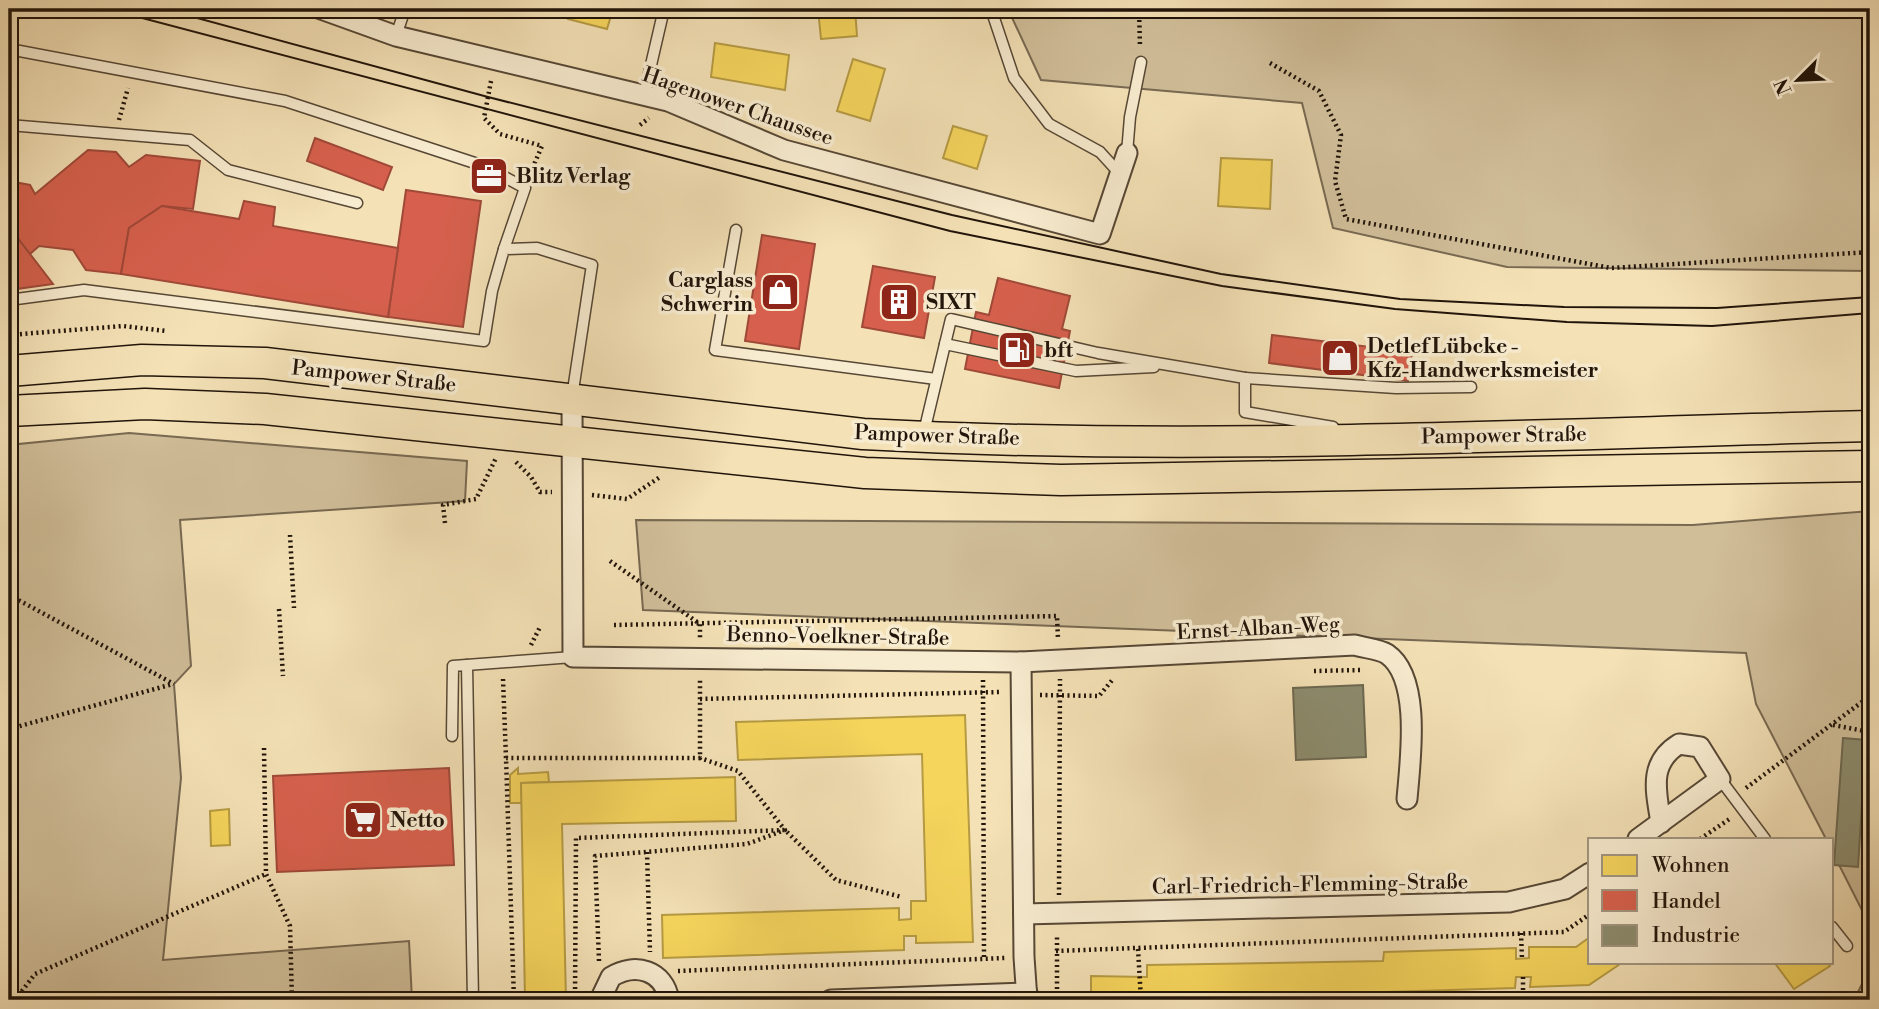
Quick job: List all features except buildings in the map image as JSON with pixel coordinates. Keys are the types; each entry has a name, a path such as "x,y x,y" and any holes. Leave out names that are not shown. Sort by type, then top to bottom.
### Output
{"main road":[{"name":"Pampower Straße","path":"9,371 142,360 265,363 572,401 863,433 923,437 1214,442 1870,426"},
{"name":"Pampower Straße","path":"9,411 145,404 265,409 865,473 1061,480 1870,466"}],"street":[{"name":"Hagenower Chaussee","path":"321,9 396,36 493,57 668,101 784,150 1100,234 1127,153"},
{"path":"572,401 573,657"},
{"name":"Ernst-Alban-Weg","path":"1021,662 1355,645 1386,654 1400,669"},
{"name":"Benno-Voelkner-Straße","path":"573,657 1021,662"},
{"path":"831,1000 1027,996 1024,957 1021,662"},
{"path":"1400,669 1408,687 1410,749 1407,799"},
{"path":"1639,838 1720,779 1700,747 1679,744 1665,752 1657,768 1661,822"},
{"name":"Carl-Friedrich-Flemming-Straße","path":"1024,914 1059,911 1510,902 1565,889 1588,874"},
{"path":"600,1000 605,985 620,971 630,968 651,972 665,987 669,1000"}],"lane":[{"path":"396,36 405,9"},
{"path":"644,95 664,9"},
{"path":"990,9 1014,78 1049,124 1100,152 1120,174"},
{"path":"9,49 285,102 484,166 525,188 492,291 484,341 84,290 9,300"},
{"path":"1127,153 1130,117 1141,62"},
{"path":"9,125 190,139 228,170 357,202"},
{"path":"736,230 715,350 936,379"},
{"path":"504,249 537,248 592,265 573,374 572,401"},
{"path":"923,437 951,319 1098,354 1245,378 1396,388 1471,387"},
{"path":"944,344 1076,371 1175,366"},
{"path":"1245,378 1245,412 1393,437"},
{"path":"452,736 453,666 573,657"},
{"path":"467,665 473,1000"},
{"path":"1720,779 1764,838"},
{"path":"1834,929 1847,946"}],"path":[{"path":"1139,9 1141,62"},
{"path":"493,57 484,118 500,134 542,146 525,188"},
{"path":"1269,63 1318,91 1341,135 1335,181 1346,219 1611,268 1870,252"},
{"path":"117,134 122,103 132,74"},
{"path":"290,535 295,608"},
{"path":"610,561 700,624"},
{"path":"9,595 174,684 9,729"},
{"path":"279,609 283,676"},
{"path":"614,625 1057,616 1061,695 1057,1000"},
{"path":"700,624 700,758"},
{"path":"503,662 514,1000"},
{"path":"982,662 984,959"},
{"path":"1306,671 1400,669"},
{"path":"700,699 983,691 1099,696 1115,676"},
{"path":"1734,797 1870,696"},
{"path":"1832,724 1870,732"},
{"path":"264,748 266,874 290,926 292,1000"},
{"path":"506,758 700,758 738,771 785,830 836,880 902,897"},
{"path":"1701,838 1743,810"},
{"path":"599,974 595,856 747,844 785,830"},
{"path":"575,1000 576,838 785,830"},
{"path":"647,852 651,972 1024,957"},
{"path":"15,1000 35,974 266,874"},
{"path":"1056,951 1564,932 1588,915"},
{"path":"1521,933 1522,959"},
{"path":"1138,949 1141,1000"},
{"path":"1523,977 1524,1000"}],"shaded area":[{"path":"1008,9 1870,9 1870,271 1507,267 1333,228 1302,103 1041,80"},
{"path":"129,433 467,461 465,501 180,520 191,666 174,684 181,778 163,960 409,941 412,1000 9,1000 9,445"},
{"path":"1870,511 1870,926 1834,855 1834,838 1825,838 1756,704 1746,653 643,610 636,520 1693,525"},
{"path":"1870,968 1870,1000 1854,1000"}],"tram line":[{"path":"108,9 950,231 1222,286 1395,309 1567,322 1712,326 1870,313"},
{"path":"164,9 488,97 952,215 1221,274 1400,299 1564,307 1717,308 1870,297"}],"place":[{"name":"Blitz Verlag","path":"489,176"},
{"name":"Carglass Schwerin","path":"780,292"},
{"name":"SIXT","path":"899,302"},
{"name":"bft","path":"1017,350"},
{"name":"Detlef Lübcke - Kfz-Handwerksmeister","path":"1340,358"},
{"name":"Netto","path":"363,820"}]}
